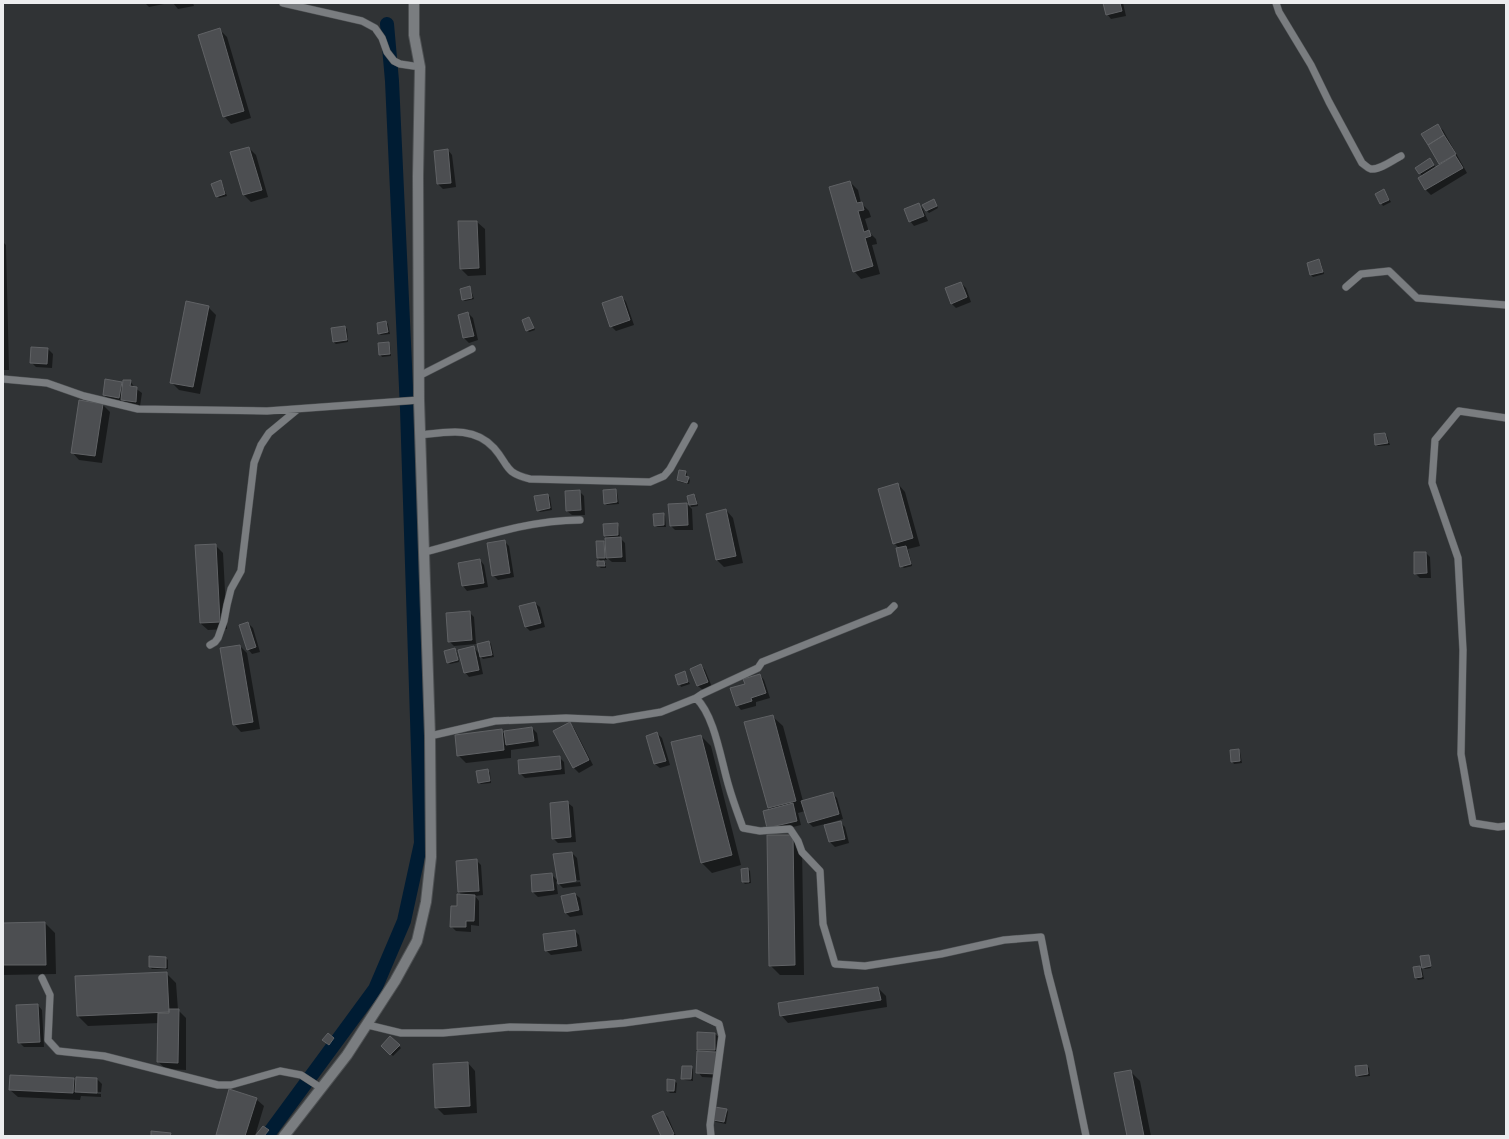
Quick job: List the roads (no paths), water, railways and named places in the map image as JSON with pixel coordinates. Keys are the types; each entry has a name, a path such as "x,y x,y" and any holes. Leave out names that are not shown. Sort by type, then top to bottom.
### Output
{"street":[{"path":"284,1136 368,1025 395,981 417,941 426,902 430,857 430,736 419,400 418,176 420,67 414,35 414,3"}],"lane":[{"path":"283,3 362,20 375,28 394,61 400,64 420,67"},
{"path":"1276,3 1279,12 1311,64 1329,102 1362,163 1368,168 1372,169 1401,156"},
{"path":"1346,287 1361,274 1390,271 1417,298 1506,304"},
{"path":"419,376 472,349"},
{"path":"3,379 47,383 84,396 138,409 267,412 419,400"},
{"path":"210,645 218,638 224,621 231,589 241,571 254,464 261,445 269,433 298,409"},
{"path":"1506,418 1459,412 1436,440 1432,483 1458,558 1463,650 1461,754 1473,823 1498,827 1506,826"},
{"path":"421,435 459,431 474,435 494,448 507,468 517,476 530,479 650,482 664,476 670,469 694,426"},
{"path":"424,552 528,525 561,520 580,520"},
{"path":"430,736 495,721 566,718 613,720 661,712 696,698 758,668 762,662 889,611 894,606"},
{"path":"696,698 701,703 708,716 719,748 729,788 743,828 760,831 790,829 802,852 820,871 823,924 835,964 865,966 941,954 1004,940 1041,937 1048,972 1069,1053 1086,1136"},
{"path":"42,978 50,995 48,1040 58,1051 104,1056 218,1085 231,1085 280,1071 300,1076 321,1088"},
{"path":"368,1025 401,1033 443,1033 510,1027 568,1028 624,1023 696,1013 719,1024 722,1036 710,1125 711,1136"}],"waterway":[{"path":"267,1136 375,989 404,921 421,843 407,409 392,81 387,24"}]}
